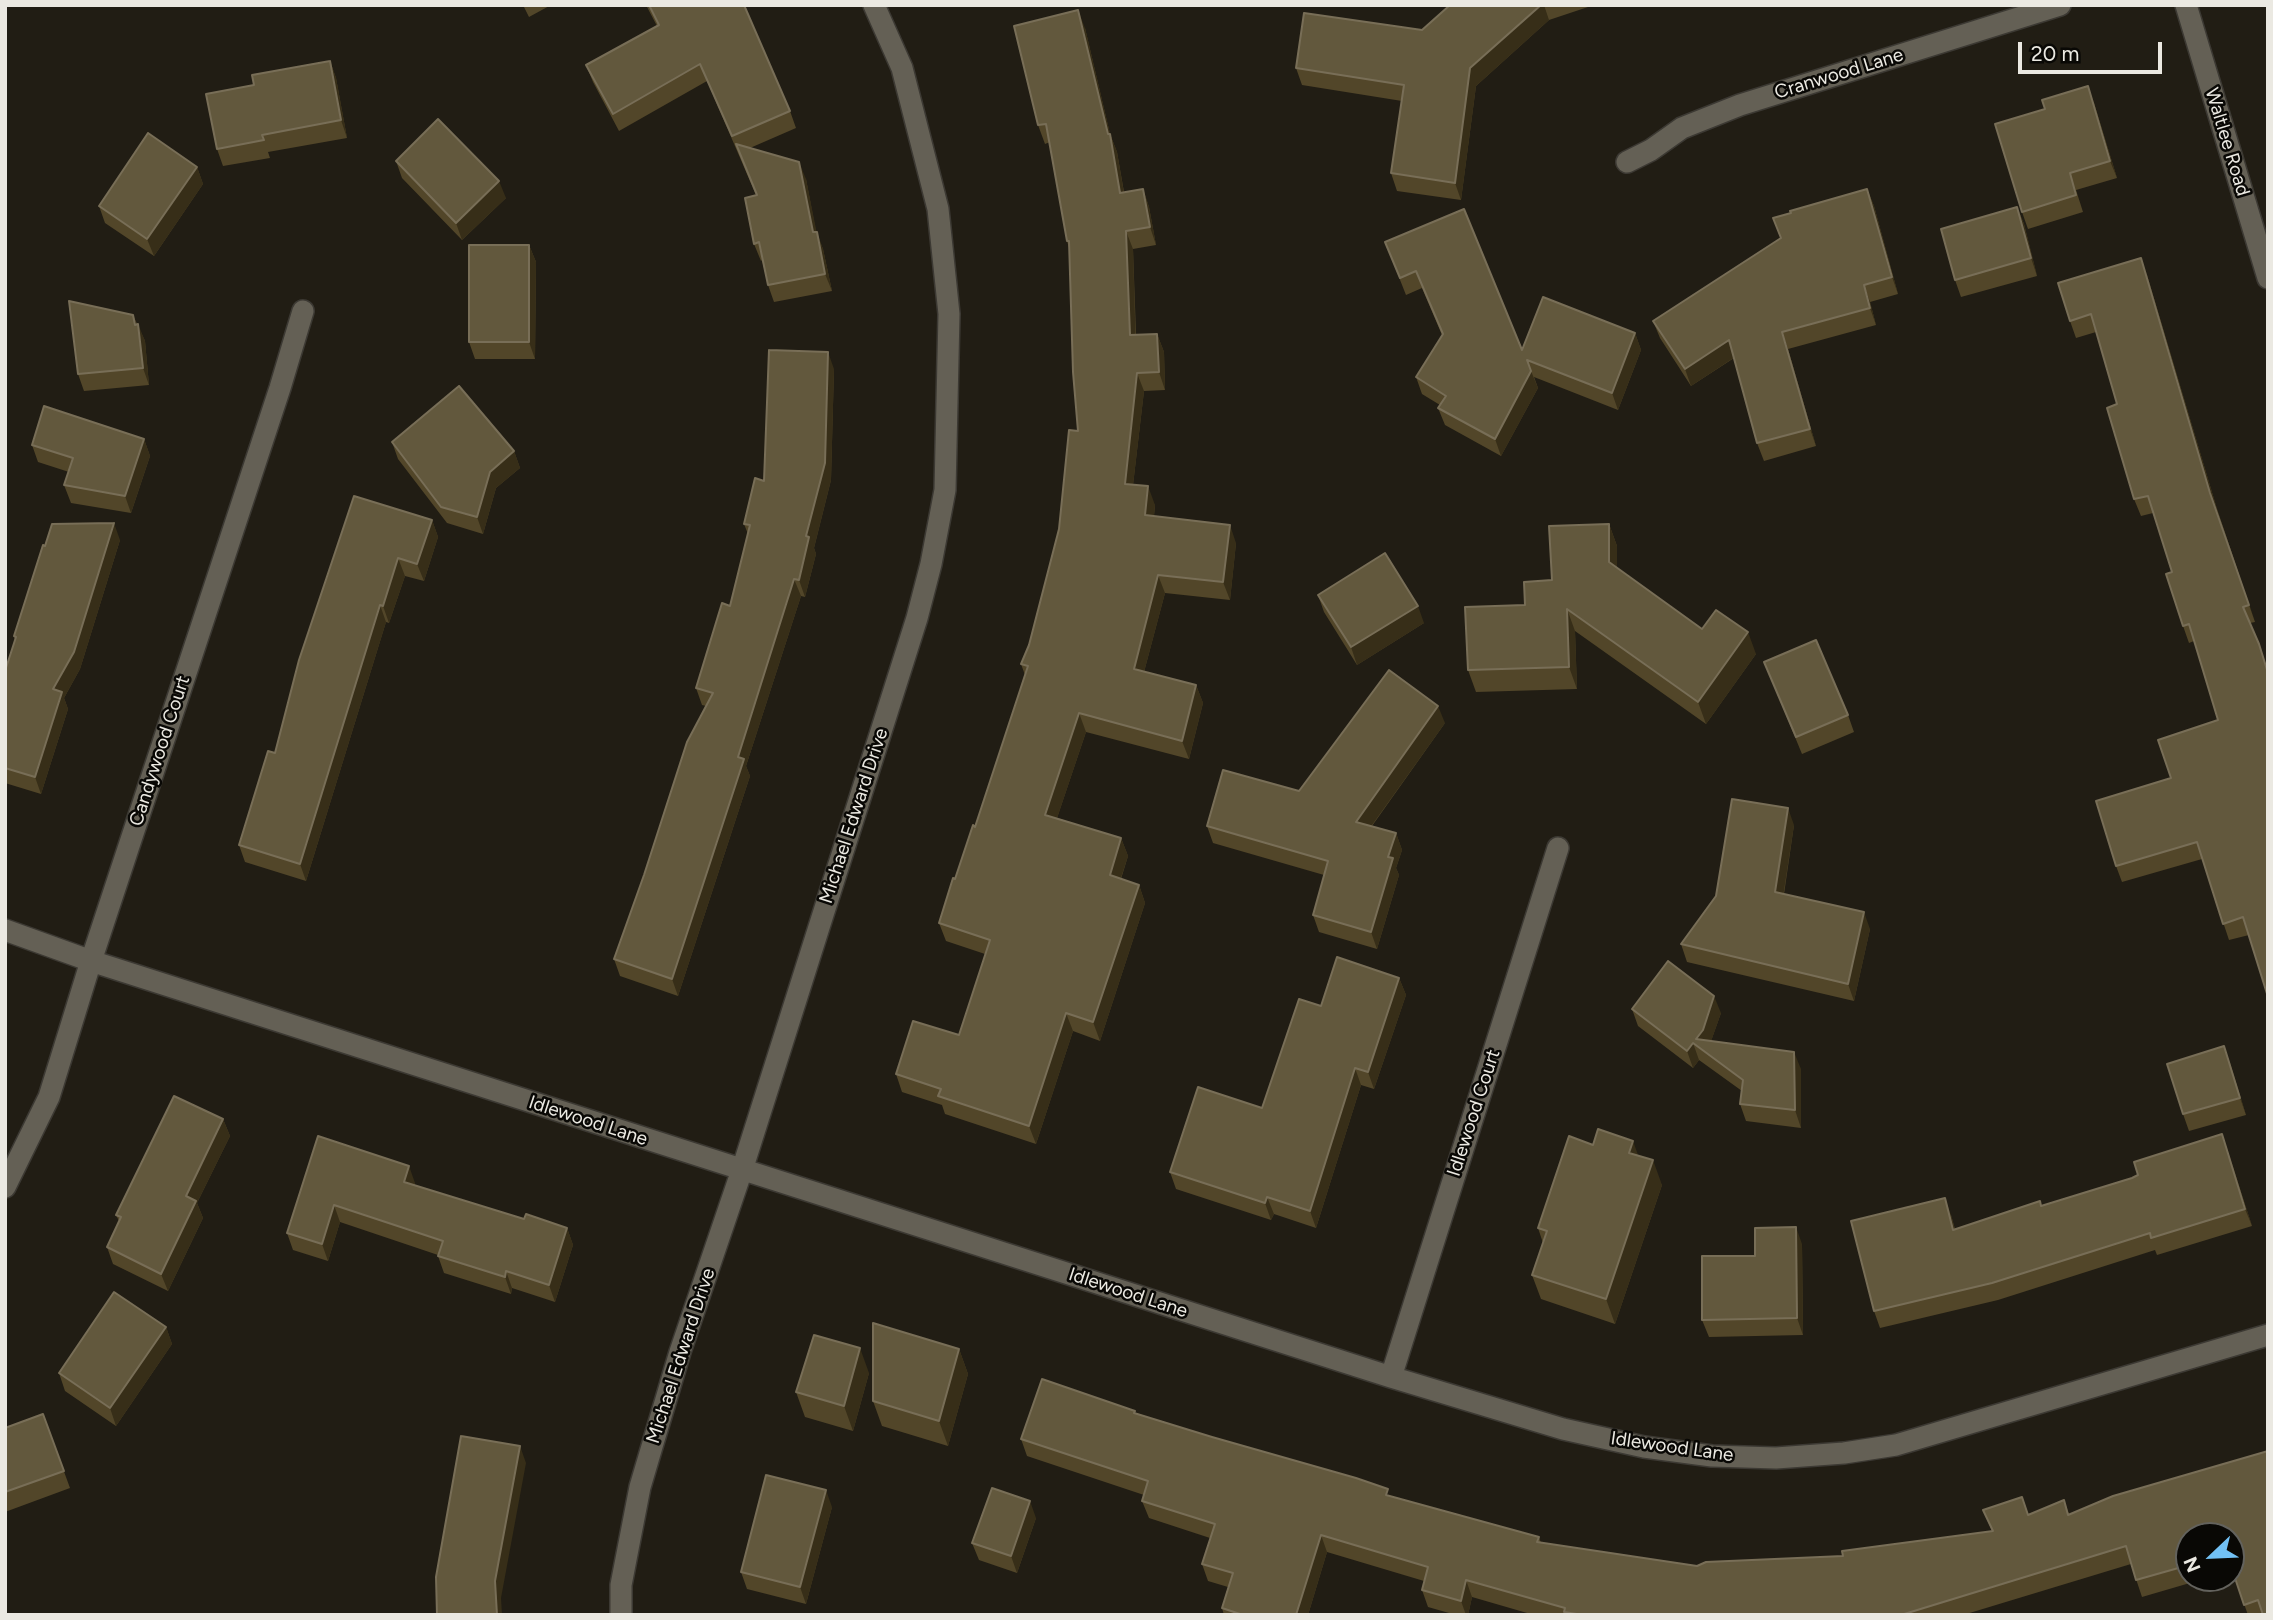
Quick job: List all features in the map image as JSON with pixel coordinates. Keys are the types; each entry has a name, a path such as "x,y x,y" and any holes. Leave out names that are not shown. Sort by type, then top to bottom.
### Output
{"street":[{"name":"Michael Edward Drive","path":"621,1615 621,1585 640,1487 680,1352 742,1170 916,618 931,564 946,490 949,314 938,209 902,68 874,5"},
{"name":"Cranwood Lane","path":"1627,162 1651,150 1682,128 1740,105 2060,5"},
{"name":"Waltlee Road","path":"2186,5 2268,278"},
{"name":"Candywood Court","path":"5,1187 49,1097 303,311"},
{"name":"Idlewood Court","path":"1391,1377 1558,848"},
{"name":"Idlewood Lane","path":"5,930 91,961 1391,1377 1563,1429 1644,1447 1712,1456 1776,1458 1844,1453 1896,1444 2268,1335"}],"building":[{"path":"649,5 744,5 790,111 732,136 700,64 613,114 586,65 659,25"},
{"path":"1450,5 1541,5 1470,68 1455,183 1391,173 1404,85 1296,68 1304,13 1422,30"},
{"path":"1078,10 1110,134 1120,193 1143,189 1150,227 1126,231 1130,335 1157,334 1159,372 1137,373 1125,484 1148,486 1145,515 1230,525 1223,582 1158,575 1134,669 1196,685 1182,741 1079,713 1045,815 1121,838 1110,875 1139,885 1093,1022 1066,1013 1029,1126 938,1096 941,1089 896,1074 913,1021 959,1035 990,940 939,923 973,825 975,827 1028,666 1021,664 1029,645 1059,529 1069,430 1078,431 1073,372 1069,241 1046,124 1038,125 1014,26"},
{"path":"330,61 341,120 262,135 264,140 217,149 206,94 254,85 252,75"},
{"path":"2088,86 2110,161 2070,173 2076,195 2022,212 1995,124 2045,109 2042,100"},
{"path":"438,119 499,181 456,223 396,161"},
{"path":"148,133 197,167 147,239 99,206"},
{"path":"736,144 799,162 813,232 817,232 825,274 768,285 759,242 754,244 745,198 757,195"},
{"path":"1867,189 1892,277 1864,285 1870,308 1782,332 1810,429 1757,443 1729,340 1685,369 1653,321 1781,238 1773,218"},
{"path":"2017,207 2031,258 1955,280 1941,229"},
{"path":"1464,209 1522,350 1543,297 1635,333 1612,393 1527,360 1531,371 1495,439 1438,408 1446,396 1416,377 1443,334 1416,271 1400,278 1385,242"},
{"path":"469,245 529,245 529,342 469,342"},
{"path":"2141,258 2210,493 2249,605 2243,607 2268,673 2268,997 2243,917 2223,924 2197,842 2116,866 2096,801 2171,778 2158,740 2218,720 2189,624 2183,626 2166,574 2172,572 2148,496 2134,499 2107,408 2117,404 2091,314 2070,321 2058,283"},
{"path":"69,301 133,315 135,325 138,324 143,368 78,374"},
{"path":"769,350 828,352 825,463 806,536 809,537 799,580 794,579 738,757 744,759 672,979 614,959 687,742 713,693 696,688 722,603 730,606 750,525 744,524 755,478 764,481"},
{"path":"459,386 514,451 490,472 477,517 441,507 392,442"},
{"path":"44,406 144,439 125,496 64,485 73,458 32,445"},
{"path":"354,496 432,520 417,564 398,558 383,606 380,605 300,864 239,845 268,751 275,753 299,660"},
{"path":"114,523 74,652 53,689 62,692 35,777 5,768 5,671 43,545 45,546 52,524"},
{"path":"1609,524 1609,562 1702,629 1716,610 1748,632 1698,702 1567,609 1569,667 1468,670 1465,607 1525,605 1524,582 1552,580 1549,526"},
{"path":"1385,553 1418,606 1351,647 1318,595"},
{"path":"1816,640 1848,715 1796,737 1764,662"},
{"path":"1389,670 1438,706 1356,822 1396,833 1388,857 1393,858 1371,932 1313,915 1328,861 1207,826 1223,770 1299,791"},
{"path":"1732,799 1788,808 1775,892 1864,912 1848,984 1681,944 1716,896"},
{"path":"1337,957 1399,978 1368,1072 1355,1068 1310,1211 1267,1197 1265,1203 1170,1172 1198,1087 1262,1108 1299,999 1321,1006"},
{"path":"1668,961 1714,996 1703,1030 1696,1039 1794,1052 1795,1110 1740,1104 1743,1080 1693,1043 1687,1051 1632,1009"},
{"path":"2224,1046 2240,1098 2183,1114 2167,1064"},
{"path":"174,1096 223,1119 186,1196 196,1201 161,1274 107,1247 121,1217 116,1215"},
{"path":"1598,1129 1633,1141 1629,1153 1653,1160 1606,1299 1532,1275 1547,1231 1538,1228 1569,1136 1593,1145"},
{"path":"2222,1134 2245,1209 2151,1238 2150,1233 1992,1283 1874,1311 1851,1221 1945,1198 1953,1230 2040,1201 2041,1206 2132,1178 2138,1175 2134,1162"},
{"path":"318,1136 409,1166 404,1182 524,1219 526,1214 567,1228 549,1285 506,1271 505,1277 438,1256 443,1241 334,1205 322,1244 287,1233"},
{"path":"1796,1227 1797,1318 1702,1320 1702,1256 1755,1256 1755,1228"},
{"path":"114,1292 166,1327 110,1408 59,1373"},
{"path":"873,1323 959,1349 939,1421 873,1401"},
{"path":"814,1335 860,1348 844,1406 796,1392"},
{"path":"1042,1379 1135,1411 1134,1413 1356,1478 1388,1489 1386,1495 1539,1537 1537,1542 1697,1566 1706,1562 1843,1556 1842,1551 1993,1531 1983,1510 2022,1497 2028,1515 2064,1500 2068,1515 2113,1496 2268,1451 2268,1615 2263,1615 2258,1600 2244,1605 2240,1592 2245,1592 2245,1522 2175,1522 2175,1569 2136,1580 2126,1546 1901,1615 1583,1615 1564,1612 1565,1608 1466,1580 1461,1601 1422,1590 1428,1567 1321,1535 1296,1615 1243,1615 1222,1608 1233,1573 1202,1564 1215,1524 1142,1501 1148,1481 1021,1439"},
{"path":"43,1414 64,1471 5,1492 5,1428"},
{"path":"461,1436 520,1446 495,1581 497,1615 437,1615 436,1577"},
{"path":"766,1475 826,1490 800,1587 741,1572"},
{"path":"992,1488 1030,1501 1011,1556 972,1543"}]}
